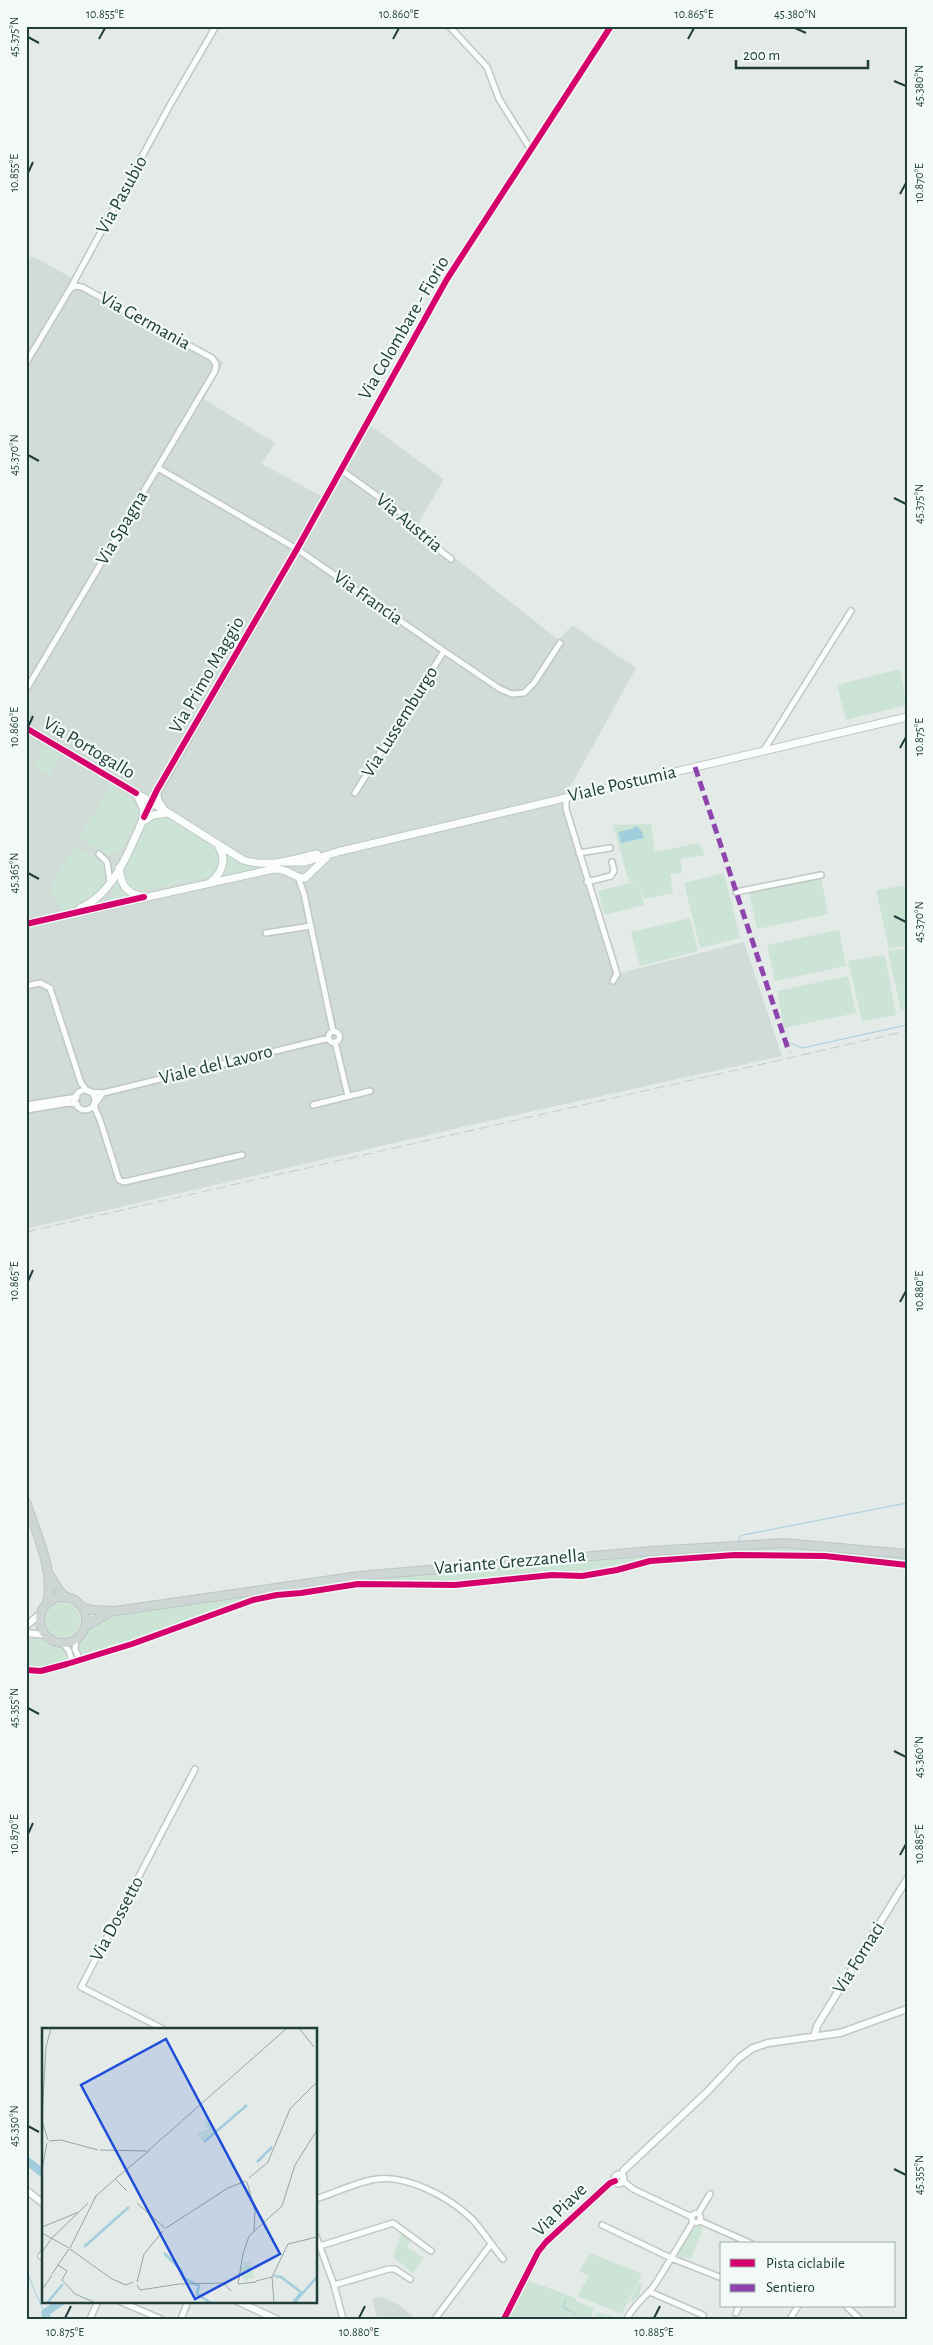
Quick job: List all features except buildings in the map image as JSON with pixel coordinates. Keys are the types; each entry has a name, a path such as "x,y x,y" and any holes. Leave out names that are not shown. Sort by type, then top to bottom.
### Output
{"main road":[{"name":"Viale Postumia","path":"284,862 301,863 337,852 907,716"},
{"name":"Via Portogallo","path":"26,728 169,813"},
{"name":"Via Portogallo","path":"136,793 143,808 142,820"},
{"path":"142,820 153,814 169,813 232,855 253,864 284,862"},
{"name":"Via Primo Maggio","path":"119,868 142,820"},
{"path":"209,883 219,874 223,866 223,856 218,846"},
{"name":"Viale Postumia","path":"284,862 327,852 337,852"},
{"name":"Viale Postumia","path":"309,874 320,861 337,852"},
{"path":"26,924 274,869 285,869 297,876 303,879 309,874 309,865 301,863 294,870 297,876"},
{"path":"62,916 93,902 110,883 119,868"},
{"path":"119,868 124,887 131,893 144,897"},
{"path":"26,1502 47,1570 59,1590 66,1597"},
{"name":"Variante Grezzanella","path":"66,1597 92,1610 116,1611 359,1576 642,1552 783,1543 907,1554"},
{"path":"47,1570 48,1590 46,1603 40,1614 40,1625 45,1635 55,1642 63,1643 76,1639"},
{"path":"46,1603 55,1598 66,1597"},
{"path":"82,1606 85,1612 86,1626"},
{"name":"Variante Grezzanella","path":"76,1639 86,1626 116,1611"}],"street":[{"name":"Via Pasubio","path":"26,363 70,289 170,105 216,26"},
{"path":"449,26 487,68 502,105 531,150"},
{"name":"Via Colombare - Fiorio","path":"297,549 447,279 611,26"},
{"name":"Via Germania","path":"70,289 75,286 82,287 212,358 216,364"},
{"name":"Via Spagna","path":"26,690 215,371 216,364"},
{"name":"Via Francia","path":"158,468 297,549 500,689 512,694 524,693 534,683 560,643"},
{"name":"Via Austria","path":"341,470 408,518 421,536 452,559"},
{"name":"Via Primo Maggio","path":"142,820 157,790 297,549"},
{"path":"764,750 851,611"},
{"name":"Via Lussemburgo","path":"355,793 444,651"},
{"path":"136,793 146,795 157,790 160,804 169,813"},
{"path":"566,797 566,809 587,882 617,974 613,981"},
{"path":"579,852 610,848"},
{"path":"99,854 107,862 110,869 110,883"},
{"path":"587,882 612,876 614,871 612,862"},
{"path":"304,894 309,874"},
{"path":"736,892 821,875"},
{"path":"297,876 304,894 333,1031"},
{"path":"266,933 311,926"},
{"path":"26,986 40,982 50,988 80,1082 94,1097 94,1104 118,1180 124,1182 242,1155"},
{"path":"333,1031 329,1034 329,1038 335,1042 348,1096"},
{"path":"333,1031 337,1032 340,1036 335,1042"},
{"name":"Viale del Lavoro","path":"89,1092 104,1093 329,1038"},
{"path":"77,1104 80,1082"},
{"path":"313,1105 370,1091"},
{"path":"26,1105 89,1092"},
{"path":"88,1110 104,1093"},
{"path":"26,1110 70,1102 77,1104 81,1109 98,1115"},
{"path":"26,1626 40,1614"},
{"path":"26,1633 45,1635"},
{"path":"76,1639 75,1649 80,1660"},
{"path":"63,1643 69,1651 72,1663"},
{"name":"Via Dossetto","path":"161,2028 81,1988 196,1769"},
{"name":"Via Fornaci","path":"814,2037 817,2026 907,1879"},
{"path":"748,2242 700,2220 693,2219 633,2190 622,2178 739,2058 753,2048 768,2043 840,2034 907,2010"},
{"name":"Via Piave","path":"504,2319 538,2252 546,2242 610,2183 615,2181 616,2176 622,2178"},
{"path":"318,2198 372,2179 409,2183 452,2202 474,2221 503,2259"},
{"path":"26,2190 42,2202"},
{"path":"627,2319 634,2306 650,2292 710,2194"},
{"path":"698,2214 700,2220"},
{"path":"320,2246 393,2223 431,2251"},
{"path":"602,2225 671,2258 720,2277"},
{"path":"318,2242 334,2285 343,2319"},
{"path":"435,2319 490,2244"},
{"path":"334,2285 389,2269 395,2269 410,2279"},
{"path":"650,2292 703,2315 703,2319"},
{"path":"90,2319 98,2302"},
{"path":"121,2302 161,2319"},
{"path":"181,2319 188,2302"},
{"path":"239,2302 276,2319"},
{"path":"254,2302 255,2309"},
{"path":"736,2313 738,2308"},
{"path":"790,2319 797,2308"},
{"path":"848,2308 860,2319"}],"shaded area":[{"path":"32,256 224,362 204,399 275,443 262,464 321,496 364,421 444,479 419,522 424,534 559,640 572,625 636,668 573,782 564,794 563,808 586,889 620,973 744,942 782,1056 462,1127 26,1229 26,261"},
{"path":"382,2297 399,2305 416,2319 377,2319 372,2298"}],"green space":[{"path":"900,669 907,705 846,720 837,685"},
{"path":"45,745 60,755 49,776 33,766"},
{"path":"111,785 132,799 139,809 138,816 123,845 118,852 108,854 79,838"},
{"path":"165,816 215,848 220,856 220,866 209,877 141,891 130,888 125,882 124,873 131,851 150,818"},
{"path":"651,824 655,852 699,843 705,855 681,859 682,873 670,874 673,893 644,899 639,884 644,905 604,915 598,891 639,881 629,882 613,825"},
{"path":"75,845 106,864 108,877 95,894 63,911 49,890"},
{"path":"224,853 250,866 259,867 259,870 219,877"},
{"path":"724,873 740,938 700,948 684,883"},
{"path":"821,878 828,914 757,929 749,893"},
{"path":"117,879 134,897 109,903"},
{"path":"907,885 907,946 889,949 876,890"},
{"path":"690,918 698,951 640,966 631,932"},
{"path":"839,930 846,966 775,981 767,945"},
{"path":"907,948 907,1010 901,1011 888,951"},
{"path":"885,955 896,1015 862,1021 848,961"},
{"path":"848,976 856,1013 784,1028 777,991"},
{"path":"756,1548 869,1554 907,1558 907,1563 825,1554 728,1554 648,1559 575,1574 551,1573 462,1582 369,1581 284,1591 88,1655 76,1649 80,1636 97,1619 272,1589 444,1570"},
{"path":"62,1602 69,1603 75,1607 79,1613 79,1627 75,1633 69,1637 62,1638 55,1637 49,1633 45,1627 44,1620 45,1613 49,1607 55,1603"},
{"path":"26,1635 62,1646 65,1651 65,1659 52,1667 26,1668"},
{"path":"698,2226 703,2227 691,2259 678,2257 677,2252 691,2230"},
{"path":"402,2232 412,2239 407,2247 424,2258 413,2273 393,2257"},
{"path":"590,2253 642,2274 622,2314 577,2296 589,2276 579,2271"},
{"path":"527,2280 576,2298 576,2301 594,2308 591,2319 507,2319"},
{"path":"639,2283 642,2284 639,2296 628,2304"},
{"path":"596,2312 620,2318 620,2319 594,2319"}],"water":[{"path":"636,826 642,831 644,838 621,843 618,832 632,829"}],"waterway":[{"path":"788,1042 802,1048 907,1025"},
{"path":"739,1541 739,1537 743,1535 907,1503"},
{"path":"456,1587 553,1577 594,1577 653,1562"},
{"path":"394,1585 451,1587"},
{"path":"26,2160 42,2172"},
{"path":"26,2268 45,2313"},
{"path":"566,2299 563,2307 577,2315"},
{"path":"47,2319 45,2313 61,2302"}],"railway":[{"path":"26,1232 907,1031"}],"marked path":[{"path":"695,767 789,1052"}],"cycle path":[{"path":"144,817 157,790 297,549 447,279 611,26"},
{"path":"26,728 136,793"},
{"path":"26,924 144,897"},
{"path":"26,1670 41,1671 132,1644 253,1600 358,1584 455,1585 552,1575 582,1576 617,1570 650,1561 735,1555 825,1556 907,1565"},
{"path":"504,2319 538,2252 546,2242 610,2183 615,2181"}]}
